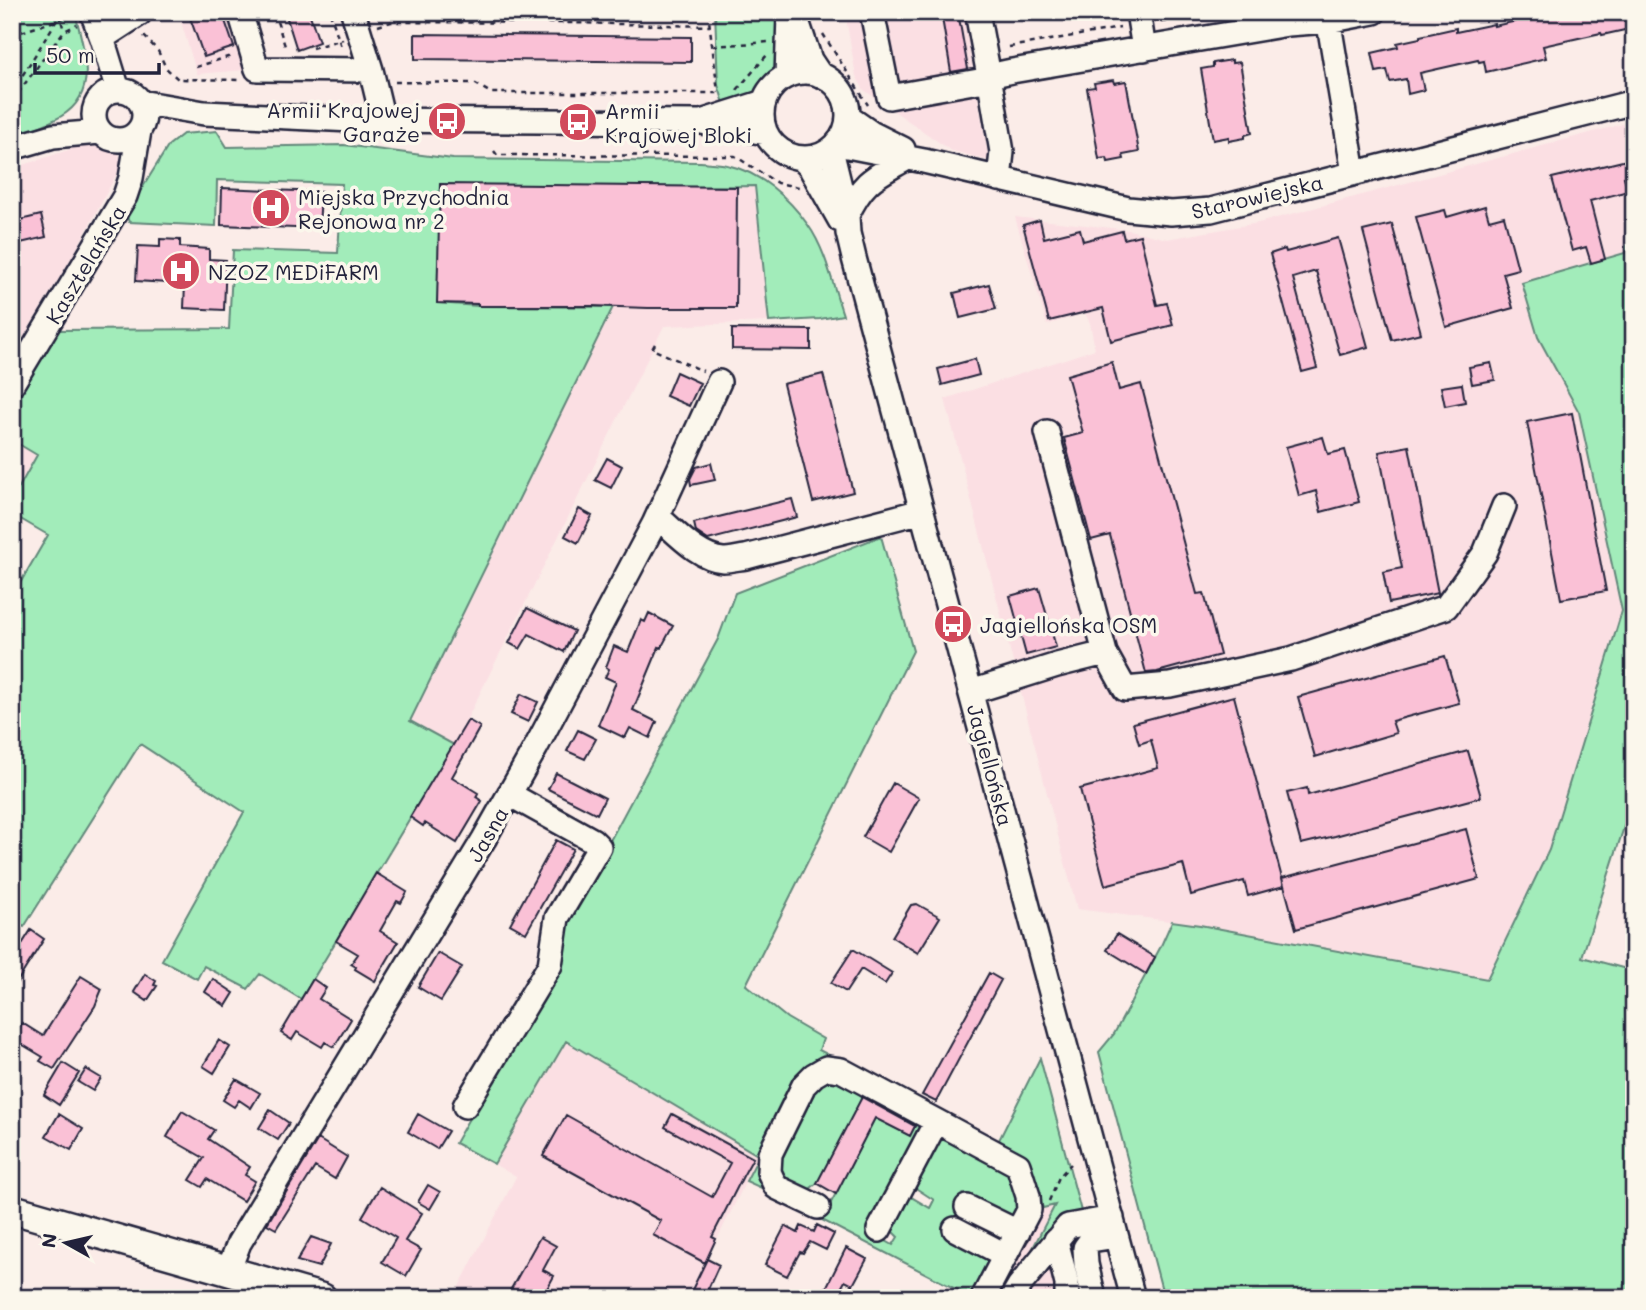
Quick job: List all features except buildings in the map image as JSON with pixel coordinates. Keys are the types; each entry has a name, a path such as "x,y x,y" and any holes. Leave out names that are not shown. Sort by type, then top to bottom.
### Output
{"main road":[{"path":"12,1209 322,1298"}],"street":[{"path":"138,12 139,14 125,24 93,21 103,108 110,139 136,124 204,113 352,120 701,122 766,133"},
{"path":"240,12 257,69 360,70"},
{"path":"792,12 810,60 820,75"},
{"path":"787,76 792,12"},
{"path":"872,12 889,97 1012,71 1327,17 1374,12"},
{"path":"977,12 1002,152 999,179"},
{"path":"1327,17 1354,173"},
{"path":"1139,19 1144,49"},
{"path":"350,27 360,70 383,120"},
{"path":"809,72 820,75 832,82 847,104 848,117 842,136 834,147 814,157 802,158 787,154 775,145 766,133 762,112 764,102 769,91 787,76 809,72"},
{"path":"12,149 53,136 131,93 136,124"},
{"path":"701,122 764,102"},
{"name":"Starowiejska","path":"834,147 916,159 1128,209 1171,214 1210,210 1634,102"},
{"path":"848,117 916,159"},
{"name":"Kasztelańska","path":"12,384 125,196 131,178 136,124"},
{"name":"Jagiellońska","path":"834,147 847,224 1133,1298"},
{"name":"Jagiellońska","path":"802,158 847,224"},
{"path":"847,224 856,196 866,183 874,176 916,159"},
{"name":"Jasna","path":"228,1271 239,1243 509,794 658,517 713,378"},
{"path":"1047,432 1105,653 1125,689 1170,685 1290,659 1446,607 1485,552 1504,506"},
{"path":"658,517 697,551 723,560 746,558 922,511"},
{"path":"971,692 1105,653"},
{"path":"465,1106 550,965 557,918 599,847 592,840 509,794"},
{"path":"818,1207 776,1187 769,1172 769,1154 804,1085 826,1068 841,1070 1018,1165 1028,1196 1029,1210 983,1298"},
{"path":"879,1230 936,1122"},
{"path":"967,1207 1018,1232"},
{"path":"1012,1298 1018,1286 1068,1226 1114,1227"},
{"path":"1056,1240 1067,1291 1092,1289 1085,1248 1089,1241 1114,1227"},
{"path":"955,1229 1005,1255"}],"path":[{"path":"12,101 64,31 59,12"},
{"path":"274,12 292,69"},
{"path":"330,12 350,27 360,70"},
{"path":"708,12 719,93"},
{"path":"1009,47 1139,19 1220,12"},
{"path":"12,92 59,20"},
{"path":"12,35 59,20 93,21"},
{"path":"314,48 350,27 391,22 710,26"},
{"path":"827,40 870,108"},
{"path":"713,46 769,42"},
{"path":"736,93 774,48"},
{"path":"196,67 251,50"},
{"path":"491,93 727,93"},
{"path":"494,151 497,155 735,156 777,183 802,187"},
{"path":"655,344 652,349 713,378"}],"shaded area":[{"path":"178,12 240,12 257,69 197,74"},
{"path":"845,12 963,12 989,161 950,150 864,90 856,76"},
{"path":"1634,121 1634,218 1625,253 1522,283 1538,337 1579,412 1622,611 1549,850 1486,979 1200,925 1077,909 945,399 1095,349 1090,323 1085,313 1047,325 1015,217 1129,230 1167,239 1258,223"},
{"path":"80,146 117,148 122,164 76,250 12,356 12,169"},
{"path":"440,184 756,186 769,322 664,326 454,745 409,722 613,307 437,303"},
{"path":"12,440 37,455 12,500"},
{"path":"566,1041 759,1156 688,1298 453,1298 516,1177 494,1164"},
{"path":"1072,1179 1104,1298 997,1298 1043,1208 1056,1204"}],"green space":[{"path":"12,12 75,12 86,73 79,99 69,111 12,137"},
{"path":"715,12 775,12 780,56 772,73 754,95 725,106 718,85"},
{"path":"217,131 227,147 344,145 453,159 700,162 739,168 773,188 792,205 808,225 824,257 843,315 769,322 755,186 440,185 438,303 613,307 410,721 454,745 301,999 260,974 248,989 204,966 197,979 162,960 244,812 140,744 24,927 12,921 12,597 48,535 12,514 12,500 37,455 12,440 12,402 56,330 229,329 233,250 338,253 342,184 217,180 216,226 129,222 126,214 169,145 183,134"},
{"path":"1634,218 1634,796 1582,957 1634,971 1634,1298 1164,1298 1099,1052 1114,1034 1172,921 1487,979 1549,850 1622,611 1579,412 1538,337 1522,283 1625,253"},
{"path":"881,536 913,651 746,985 787,1018 823,1039 819,1050 848,1065 834,1064 765,1155 777,1195 746,1181 759,1156 566,1041 494,1164 455,1143 555,967 561,932 718,639 735,593"},
{"path":"1040,1058 1082,1215 1018,1277 1055,1205 1043,1208 1024,1156 998,1142"},
{"path":"827,1073 866,1090 817,1183 805,1193 784,1186 775,1153 810,1085"},
{"path":"875,1118 910,1136 919,1118 926,1123 870,1232 893,1245 898,1237 890,1226 905,1200 911,1197 930,1208 934,1200 914,1187 937,1138 948,1137 1014,1174 1019,1213 998,1230 999,1237 989,1252 992,1262 973,1298 822,1220"}],"place":[{"name":"Armii Krajowej Garaże","path":"447,121"},
{"name":"Armii Krajowej Bloki","path":"578,122"},
{"name":"Miejska Przychodnia Rejonowa nr 2","path":"271,208"},
{"name":"NZOZ MEDiFARM","path":"181,271"},
{"name":"Jagiellońska OSM","path":"953,624"}]}
